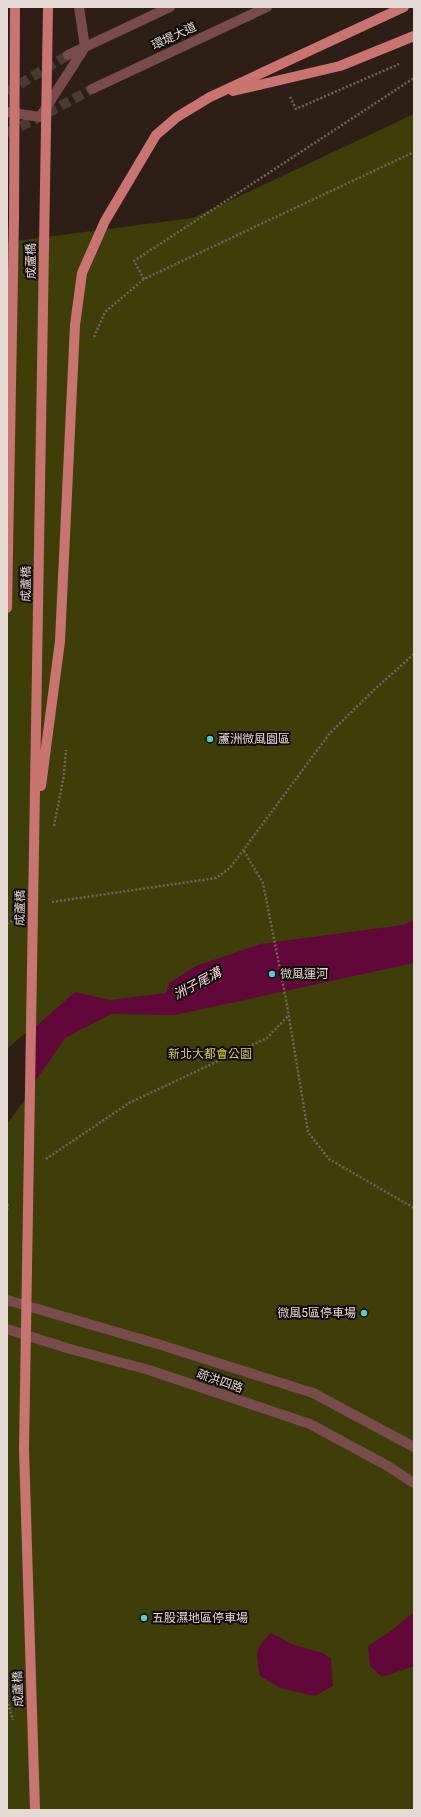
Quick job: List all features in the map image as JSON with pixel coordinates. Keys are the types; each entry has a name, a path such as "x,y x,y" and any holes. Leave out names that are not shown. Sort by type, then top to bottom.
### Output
{"main road":[{"name":"成蘆橋","path":"7,608 14,226 15,7"},
{"name":"成蘆橋","path":"35,1810 24,1449 48,7"},
{"path":"32,958 39,802 60,641 74,325 82,273 105,221 156,135 177,118 210,97 404,7"},
{"path":"210,97 340,66 414,36"}],"street":[{"path":"7,112 40,117 85,47 79,7"},
{"path":"68,55 170,7"},
{"name":"環堤大道","path":"92,89 266,7"},
{"name":"疏洪四路","path":"7,1300 161,1345 313,1393 414,1447"},
{"name":"疏洪四路","path":"7,1329 70,1349 149,1370 310,1424 386,1465 414,1483"}],"path":[{"path":"144,279 134,261 414,78"},
{"path":"92,340 105,312 144,279 414,152"},
{"path":"46,903 216,878 230,868 244,851 330,733 377,687 414,654"},
{"path":"244,851 262,883 287,1006 308,1132 329,1158 414,1208"},
{"path":"42,1163 129,1103 267,1038 288,1015"}],"green space":[{"name":"蘆洲微風園區","path":"414,114 414,1810 7,1810 7,242 193,218"}],"water":[{"name":"微風運河","path":"414,920 414,963 175,1015 111,1014 65,1038 7,1122 7,1052 75,992 110,1000 166,993 169,983 196,966 260,944 403,925"},
{"path":"414,1612 414,1666 382,1677 370,1666 368,1646 391,1631"},
{"path":"271,1633 294,1645 323,1653 331,1659 333,1686 315,1696 280,1688 260,1676 257,1657 259,1648"}],"pier":[{"path":"34,1025 34,1087 7,1124 7,1049"}],"tunnel":[{"path":"7,92 68,55"},
{"path":"7,133 92,89"}],"place":[{"name":"蘆洲微風園區","path":"210,739"},
{"name":"微風運河","path":"272,974"},
{"name":"微風5區停車場","path":"364,1313"},
{"name":"五股濕地區停車場","path":"144,1618"}],"water label":[{"name":"洲子尾溝","path":"197,983"}],"park label":[{"name":"新北大都會公園","path":"210,1054"}]}
